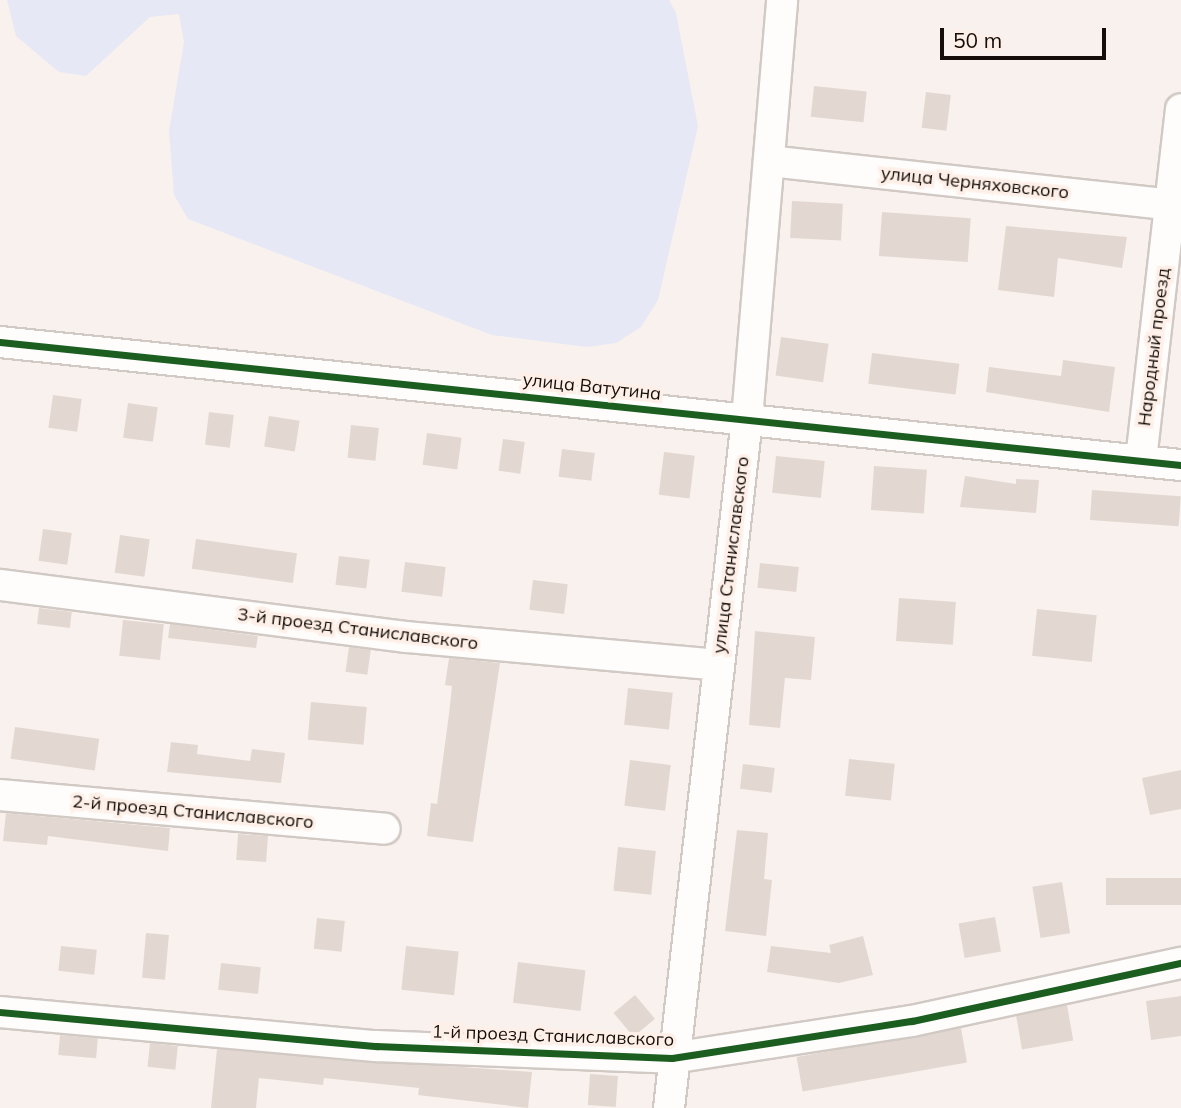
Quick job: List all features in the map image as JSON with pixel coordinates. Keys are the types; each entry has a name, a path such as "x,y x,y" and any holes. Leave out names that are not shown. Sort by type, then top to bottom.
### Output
{"street":[{"name":"улица Станиславского","path":"669,1108 672,1058 747,419 782,0"},
{"name":"Народный проезд","path":"1140,460 1176,205 1181,110"},
{"name":"улица Черняховского","path":"769,161 1176,205"},
{"name":"улица Ватутина","path":"0,342 1181,465"},
{"name":"3-й проезд Станиславского","path":"0,585 406,637 718,664"},
{"name":"2-й проезд Станиславского","path":"0,795 385,829"},
{"name":"1-й проезд Станиславского","path":"0,1012 376,1046 672,1058 912,1021 1181,963"}],"shaded area":[{"path":"7,0 669,0 676,13 698,126 658,300 641,327 616,343 587,347 492,335 188,219 174,195 169,131 184,42 179,14 150,17 86,76 59,72 16,36"}],"building":[{"path":"814,86 867,92 863,122 811,117"},
{"path":"926,92 951,95 946,131 922,128"},
{"path":"792,201 843,204 841,241 790,238"},
{"path":"882,212 971,218 968,262 879,256"},
{"path":"1006,226 1127,237 1122,268 1058,258 1054,297 998,290"},
{"path":"781,337 829,344 823,382 776,376"},
{"path":"872,353 959,364 956,394 868,384"},
{"path":"1063,360 1115,367 1109,412 986,392 989,367 1061,376"},
{"path":"53,395 82,399 77,432 48,428"},
{"path":"128,403 158,407 153,442 123,438"},
{"path":"209,412 234,415 230,448 205,445"},
{"path":"269,416 300,421 295,451 264,447"},
{"path":"351,425 379,428 375,461 348,458"},
{"path":"427,433 462,438 457,470 423,465"},
{"path":"503,439 525,442 520,474 499,471"},
{"path":"562,449 595,453 591,481 559,477"},
{"path":"664,452 695,456 690,498 659,495"},
{"path":"776,456 825,461 821,498 772,493"},
{"path":"874,466 927,470 924,514 871,510"},
{"path":"965,476 1016,484 1016,479 1039,480 1036,513 960,507"},
{"path":"1092,490 1181,496 1179,526 1090,520"},
{"path":"43,529 72,533 67,565 39,561"},
{"path":"120,535 150,539 144,577 115,573"},
{"path":"196,539 297,553 293,583 192,569"},
{"path":"339,556 370,560 366,589 335,585"},
{"path":"405,562 446,567 442,597 401,592"},
{"path":"760,563 799,567 796,592 757,588"},
{"path":"533,580 568,584 564,614 529,610"},
{"path":"899,598 956,602 953,645 896,641"},
{"path":"39,608 72,612 70,628 37,624"},
{"path":"1037,609 1097,615 1092,662 1032,656"},
{"path":"123,620 164,624 160,660 119,656"},
{"path":"170,624 258,636 256,648 168,638"},
{"path":"755,631 815,637 811,680 785,678 780,728 749,725"},
{"path":"349,647 371,650 367,675 346,672"},
{"path":"449,658 500,663 473,842 427,836 431,803 437,804 449,714 452,686 445,685"},
{"path":"628,688 673,693 669,730 624,725"},
{"path":"311,702 367,707 363,745 308,740"},
{"path":"15,727 99,739 95,771 11,759"},
{"path":"171,742 198,745 197,754 250,761 252,749 285,753 281,783 167,772"},
{"path":"849,759 895,764 891,801 845,796"},
{"path":"630,760 671,765 665,811 624,806"},
{"path":"743,764 775,768 772,793 740,789"},
{"path":"1181,770 1181,809 1150,815 1142,778"},
{"path":"6,813 170,828 168,851 48,836 47,845 3,841"},
{"path":"737,830 768,833 764,879 772,880 766,936 725,931"},
{"path":"238,834 268,836 266,862 236,860"},
{"path":"618,847 656,851 651,895 613,891"},
{"path":"1106,878 1181,878 1181,905 1106,905"},
{"path":"1062,882 1070,933 1041,938 1032,887"},
{"path":"995,917 1001,951 965,958 959,923"},
{"path":"317,918 345,921 342,952 314,949"},
{"path":"146,933 169,935 165,980 142,978"},
{"path":"863,936 873,975 839,983 767,972 771,946 831,953 829,945"},
{"path":"61,946 97,950 94,975 58,971"},
{"path":"406,946 459,952 454,995 401,990"},
{"path":"518,962 585,970 580,1011 513,1003"},
{"path":"221,963 261,967 258,994 218,990"},
{"path":"635,995 655,1019 633,1037 614,1013"},
{"path":"1181,996 1181,1036 1151,1040 1146,1001"},
{"path":"1067,1005 1073,1040 1022,1049 1016,1014"},
{"path":"961,1028 967,1062 803,1091 797,1057"},
{"path":"60,1035 98,1038 96,1058 58,1055"},
{"path":"150,1043 178,1046 175,1070 147,1067"},
{"path":"217,1049 532,1072 528,1108 418,1095 419,1088 324,1078 323,1085 259,1078 256,1108 211,1108"},
{"path":"590,1074 618,1076 616,1107 588,1105"}],"cycle path":[{"path":"0,342 1181,465"},
{"path":"0,1012 376,1046 672,1058 912,1021 1181,963"}]}
